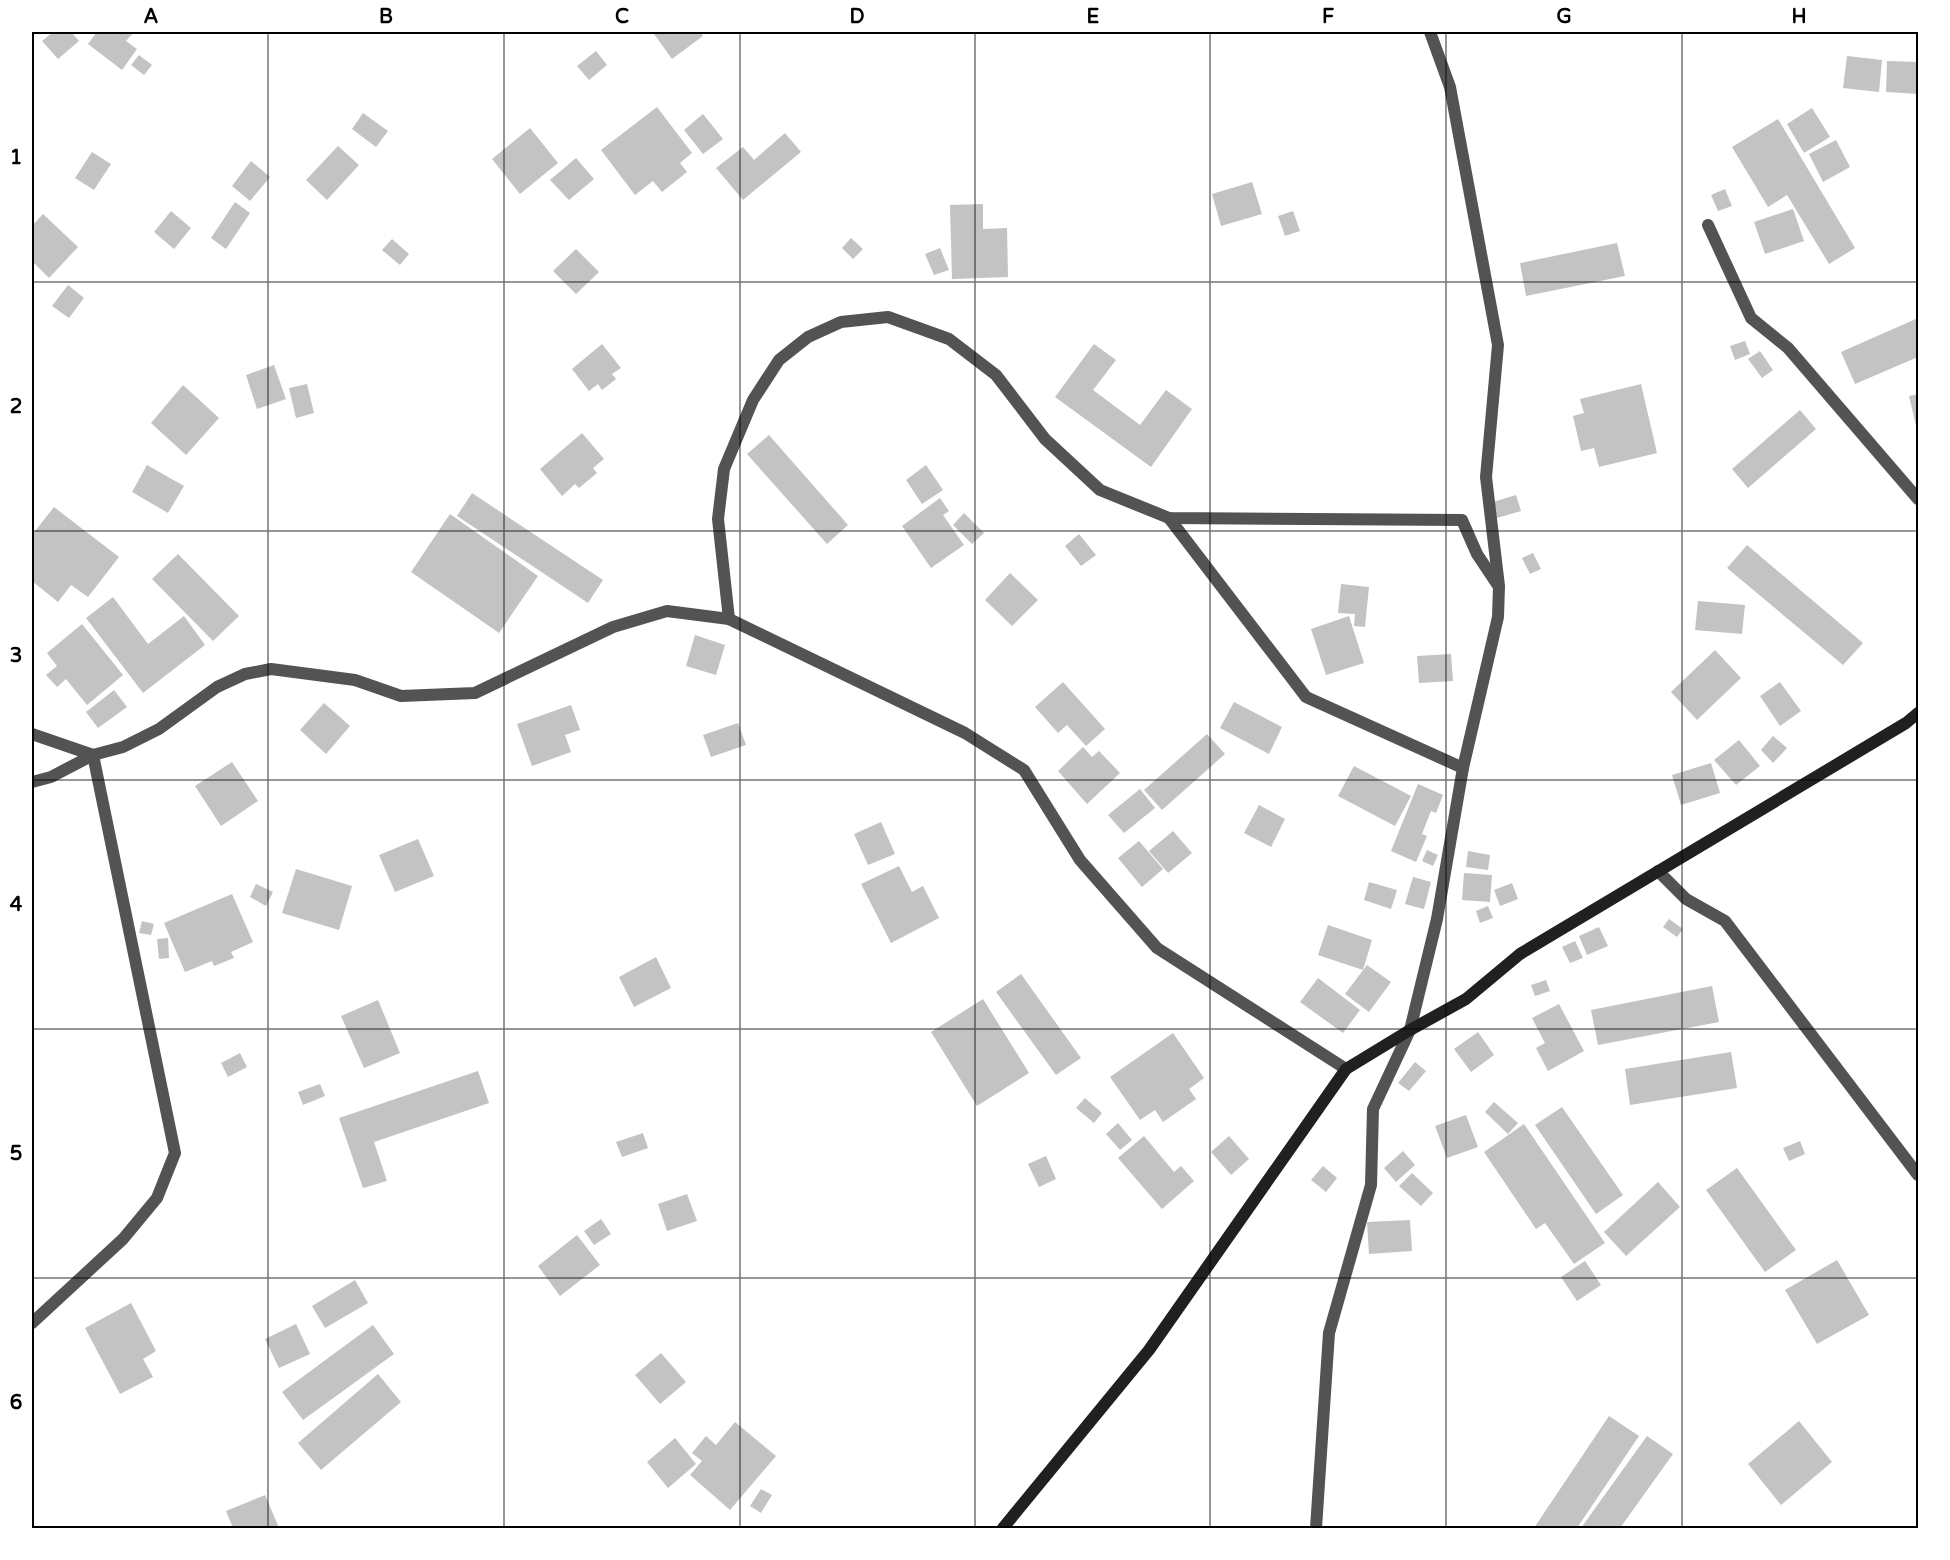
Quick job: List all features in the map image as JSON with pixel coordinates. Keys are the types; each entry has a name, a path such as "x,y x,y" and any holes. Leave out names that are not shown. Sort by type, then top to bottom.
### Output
{"main road":[{"path":"1003,1528 1149,1350 1346,1070 1410,1030 1466,999 1520,954 1906,723 1918,713"}],"street":[{"path":"1316,1528 1329,1333 1371,1185 1373,1109 1410,1030 1437,919 1462,768 1498,617 1499,586 1486,477 1498,345 1450,87 1430,32"},
{"path":"1708,225 1751,318 1788,348 1918,499"},
{"path":"729,619 718,519 724,469 753,400 779,360 808,338 841,322 888,317 949,339 996,375 1045,439 1100,490 1169,518 1462,520 1477,554 1499,586"},
{"path":"1169,518 1306,697 1462,768"},
{"path":"32,782 51,777 93,755 123,747 159,729 217,687 245,674 271,669 356,680 401,696 475,693 613,627 666,611 729,619 965,733 1024,771 1080,860 1157,948 1346,1070"},
{"path":"32,734 93,755"},
{"path":"32,1323 123,1239 158,1198 175,1153 93,755"},
{"path":"1658,871 1686,899 1725,921 1918,1176"}],"building":[{"path":"53,32 71,32 79,41 58,59 42,41"},
{"path":"97,32 134,32 126,41 137,49 122,70 88,44"},
{"path":"657,32 700,32 703,36 672,59 654,34"},
{"path":"596,51 607,65 589,80 577,66"},
{"path":"139,55 152,65 144,75 131,65"},
{"path":"1847,56 1882,60 1879,92 1843,88"},
{"path":"1887,61 1918,62 1918,94 1886,92"},
{"path":"657,107 692,153 680,163 687,172 662,192 653,181 635,195 601,150"},
{"path":"1812,108 1830,137 1804,153 1787,124"},
{"path":"363,113 388,131 376,147 352,129"},
{"path":"703,114 723,139 703,154 684,130"},
{"path":"1778,119 1855,248 1829,264 1787,195 1768,207 1732,147"},
{"path":"530,128 558,163 520,194 492,159"},
{"path":"785,133 801,152 743,200 716,168 743,147 754,160"},
{"path":"1836,140 1850,167 1823,182 1809,154"},
{"path":"338,146 359,165 327,200 306,180"},
{"path":"92,152 111,164 94,190 75,178"},
{"path":"576,158 594,179 569,200 550,180"},
{"path":"251,161 270,177 250,201 232,186"},
{"path":"1252,182 1262,214 1221,226 1212,194"},
{"path":"1725,189 1732,206 1718,211 1711,195"},
{"path":"235,202 250,213 226,249 211,238"},
{"path":"983,204 983,229 1007,228 1008,277 952,279 950,205"},
{"path":"1793,209 1804,241 1765,254 1754,222"},
{"path":"171,211 191,228 174,249 154,232"},
{"path":"1293,211 1300,231 1285,236 1278,216"},
{"path":"43,214 78,247 49,278 32,261 32,226"},
{"path":"851,238 863,249 853,259 842,248"},
{"path":"392,239 409,254 400,265 382,250"},
{"path":"1617,243 1625,276 1526,296 1520,263"},
{"path":"940,248 949,270 934,275 925,254"},
{"path":"576,249 599,272 576,294 553,271"},
{"path":"68,285 84,298 69,318 52,306"},
{"path":"1918,318 1918,357 1855,384 1841,352"},
{"path":"1745,341 1750,354 1735,360 1730,346"},
{"path":"602,344 621,368 612,374 616,379 602,390 598,384 589,391 572,369"},
{"path":"1094,344 1116,360 1093,390 1140,425 1166,390 1192,409 1151,467 1055,397"},
{"path":"1760,351 1773,370 1762,378 1748,359"},
{"path":"274,365 286,399 257,409 246,375"},
{"path":"307,384 314,413 296,418 289,388"},
{"path":"1641,384 1657,453 1599,467 1594,448 1581,451 1573,416 1584,413 1580,399"},
{"path":"183,385 219,418 186,455 151,423"},
{"path":"1918,394 1918,434 1909,396"},
{"path":"1800,410 1816,429 1748,488 1732,469"},
{"path":"582,433 604,459 593,468 597,473 579,488 575,484 562,496 540,469"},
{"path":"769,435 848,525 827,544 747,454"},
{"path":"147,465 184,486 168,513 132,492"},
{"path":"926,465 943,490 922,504 906,480"},
{"path":"472,493 603,580 588,603 457,516"},
{"path":"1516,495 1521,511 1497,518 1493,502"},
{"path":"940,498 949,511 943,515 964,545 931,568 902,526"},
{"path":"54,507 119,557 88,597 71,585 58,602 32,581 32,535"},
{"path":"964,513 984,533 972,544 953,525"},
{"path":"450,514 538,576 499,633 411,572"},
{"path":"1079,534 1096,555 1081,566 1065,546"},
{"path":"1747,545 1863,643 1843,665 1727,568"},
{"path":"1533,553 1541,569 1530,574 1522,558"},
{"path":"178,554 239,616 213,641 152,579"},
{"path":"1010,573 1038,600 1012,626 985,600"},
{"path":"1341,584 1369,587 1365,627 1354,626 1355,614 1338,613"},
{"path":"113,597 148,644 184,616 205,645 143,693 86,618"},
{"path":"1698,601 1745,605 1742,634 1695,630"},
{"path":"1349,616 1364,663 1326,675 1311,629"},
{"path":"82,624 123,675 87,705 66,679 57,687 46,675 57,666 47,653"},
{"path":"695,635 725,645 716,675 686,666"},
{"path":"1715,650 1741,678 1697,720 1671,692"},
{"path":"1451,654 1453,681 1419,683 1417,656"},
{"path":"1063,682 1105,729 1086,746 1067,725 1058,733 1035,707"},
{"path":"1780,682 1801,711 1780,726 1760,696"},
{"path":"114,690 127,707 98,728 86,712"},
{"path":"1234,702 1282,727 1269,754 1220,728"},
{"path":"324,703 350,726 326,754 300,730"},
{"path":"571,705 580,730 565,735 571,752 532,766 517,724"},
{"path":"738,723 746,745 711,757 703,735"},
{"path":"1207,734 1225,754 1162,810 1144,790"},
{"path":"1773,736 1787,748 1773,763 1761,750"},
{"path":"1739,740 1760,766 1736,785 1714,760"},
{"path":"1083,747 1092,757 1099,751 1120,773 1087,804 1058,771"},
{"path":"232,762 258,801 221,826 195,786"},
{"path":"1711,763 1720,793 1681,805 1672,775"},
{"path":"1354,766 1411,796 1395,826 1338,796"},
{"path":"1418,784 1443,795 1436,813 1431,811 1422,834 1427,836 1416,862 1391,851"},
{"path":"1140,789 1155,808 1124,833 1108,815"},
{"path":"1259,805 1285,819 1271,847 1244,833"},
{"path":"881,822 895,854 868,865 854,834"},
{"path":"1173,831 1192,853 1168,873 1149,851"},
{"path":"418,839 434,876 395,892 379,855"},
{"path":"1139,841 1163,869 1142,887 1118,858"},
{"path":"1427,850 1438,855 1433,866 1422,861"},
{"path":"1468,851 1490,855 1488,870 1466,867"},
{"path":"899,866 912,892 923,886 939,918 891,943 861,884"},
{"path":"296,869 352,886 339,930 282,913"},
{"path":"1464,873 1492,875 1490,902 1462,900"},
{"path":"1413,877 1431,882 1424,909 1405,904"},
{"path":"1369,882 1397,890 1391,909 1364,900"},
{"path":"1512,883 1518,899 1500,906 1494,890"},
{"path":"256,884 273,892 266,906 250,897"},
{"path":"232,894 253,942 231,952 234,958 214,966 212,961 185,972 164,923"},
{"path":"1488,906 1493,918 1480,923 1476,911"},
{"path":"1669,919 1683,929 1677,937 1663,927"},
{"path":"142,921 154,924 151,935 139,933"},
{"path":"1328,925 1372,940 1363,970 1318,955"},
{"path":"1599,927 1608,946 1587,955 1579,936"},
{"path":"168,938 169,958 159,959 157,939"},
{"path":"1575,941 1583,958 1570,963 1562,947"},
{"path":"656,957 671,988 634,1007 619,977"},
{"path":"1367,965 1391,982 1369,1012 1345,994"},
{"path":"1021,974 1081,1058 1056,1075 996,992"},
{"path":"1318,978 1360,1010 1343,1033 1300,1002"},
{"path":"1546,980 1550,991 1535,996 1531,985"},
{"path":"1712,986 1719,1022 1598,1045 1591,1010"},
{"path":"983,999 1029,1073 977,1106 931,1032"},
{"path":"378,1000 400,1053 364,1068 341,1016"},
{"path":"1559,1004 1584,1051 1548,1071 1536,1048 1545,1043 1532,1018"},
{"path":"1478,1032 1494,1055 1471,1072 1454,1049"},
{"path":"1173,1033 1204,1078 1189,1089 1196,1099 1163,1122 1155,1110 1140,1120 1110,1077"},
{"path":"1731,1052 1737,1088 1630,1105 1625,1069"},
{"path":"240,1053 247,1067 228,1077 221,1063"},
{"path":"1415,1062 1426,1071 1409,1091 1398,1083"},
{"path":"478,1071 489,1103 374,1142 387,1181 363,1188 339,1118"},
{"path":"320,1084 325,1096 303,1105 298,1092"},
{"path":"1085,1098 1102,1113 1094,1123 1076,1108"},
{"path":"1494,1102 1518,1123 1508,1134 1485,1112"},
{"path":"1562,1107 1623,1195 1596,1214 1535,1125"},
{"path":"1466,1115 1478,1147 1447,1158 1435,1126"},
{"path":"1118,1123 1132,1140 1120,1150 1106,1134"},
{"path":"1524,1124 1605,1243 1574,1264 1545,1223 1536,1229 1484,1152"},
{"path":"643,1133 648,1148 622,1157 616,1142"},
{"path":"1144,1136 1174,1172 1181,1166 1194,1181 1162,1209 1118,1158"},
{"path":"1229,1136 1249,1159 1231,1175 1211,1152"},
{"path":"1800,1141 1805,1154 1789,1161 1783,1148"},
{"path":"1403,1151 1415,1165 1396,1182 1384,1168"},
{"path":"1046,1156 1056,1179 1039,1187 1028,1164"},
{"path":"1323,1166 1337,1178 1326,1192 1311,1180"},
{"path":"1737,1168 1796,1250 1765,1272 1706,1190"},
{"path":"1412,1173 1433,1193 1421,1206 1399,1186"},
{"path":"1658,1182 1680,1207 1626,1256 1604,1232"},
{"path":"687,1194 697,1221 667,1231 658,1204"},
{"path":"601,1219 611,1234 594,1245 584,1231"},
{"path":"1410,1220 1412,1251 1369,1254 1367,1222"},
{"path":"577,1235 600,1265 560,1296 538,1266"},
{"path":"1837,1260 1869,1315 1817,1344 1785,1290"},
{"path":"1585,1261 1601,1285 1577,1301 1561,1277"},
{"path":"355,1280 368,1303 325,1328 312,1306"},
{"path":"131,1303 156,1351 143,1359 153,1377 120,1394 85,1328"},
{"path":"296,1324 310,1354 279,1368 265,1339"},
{"path":"373,1325 394,1354 303,1420 282,1392"},
{"path":"661,1353 686,1382 660,1404 635,1375"},
{"path":"378,1374 401,1402 321,1470 298,1443"},
{"path":"1609,1416 1639,1436 1577,1528 1534,1528"},
{"path":"1799,1421 1832,1462 1781,1505 1748,1464"},
{"path":"735,1422 776,1456 730,1510 690,1475 702,1461 692,1453 706,1436 716,1445"},
{"path":"1647,1436 1673,1454 1620,1528 1581,1528"},
{"path":"675,1438 696,1464 668,1488 647,1462"},
{"path":"761,1489 772,1495 761,1513 750,1506"},
{"path":"265,1495 279,1528 233,1528 226,1511"}]}
